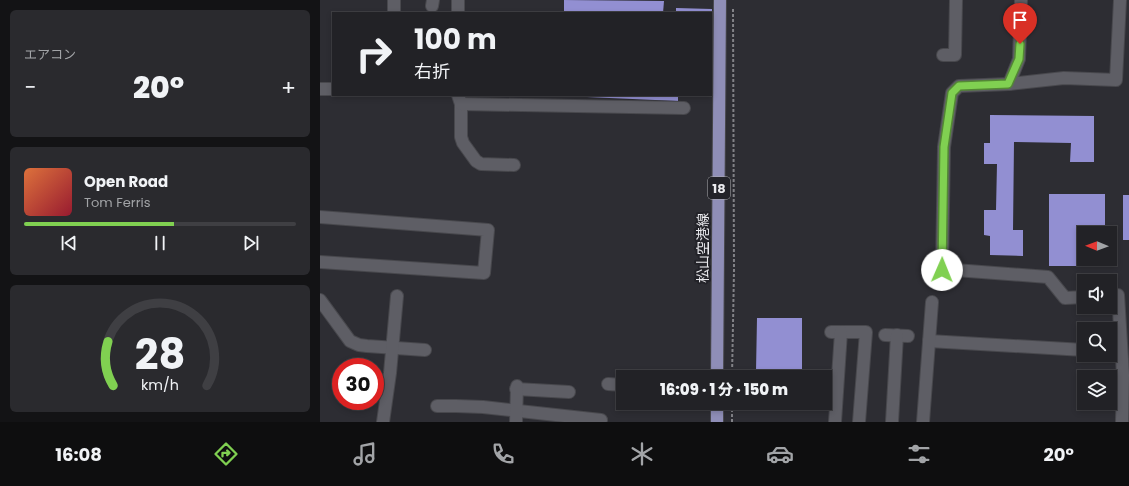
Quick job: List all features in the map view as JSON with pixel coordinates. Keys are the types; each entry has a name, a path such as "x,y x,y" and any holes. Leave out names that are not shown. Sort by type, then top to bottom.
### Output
{"main road":[{"name":"松山空港線","path":"717,370 720,0"},
{"path":"717,410 717,422"}],"street":[{"path":"458,0 458,12"},
{"path":"943,55 955,55 956,0"},
{"path":"1008,84 1019,59 1021,0"},
{"path":"1077,297 1065,298 1048,277 942,270 944,147 952,93 959,86 1008,84 1064,78 1116,80 1124,33 1120,0"},
{"path":"320,89 332,90"},
{"path":"514,165 481,164 476,161 463,143 461,137 459,100 684,108"},
{"path":"320,217 488,230 484,272 320,262"},
{"path":"1117,295 1117,323"},
{"path":"383,422 397,296"},
{"path":"320,300 350,341 359,345 425,350"},
{"path":"923,422 932,302"},
{"path":"835,422 836,332 866,332 859,422"},
{"path":"885,335 903,336 892,422"},
{"path":"929,341 1077,350"},
{"path":"1117,354 1123,375 1122,422"},
{"path":"608,384 616,385"},
{"path":"516,416 516,387 569,392"},
{"path":"437,406 463,406 516,416 601,420"}],"path":[{"path":"732,370 734,270 733,8"},
{"path":"732,410 732,422"}],"building":[{"path":"564,0 664,1 663,12 564,12"},
{"path":"676,8 712,9 712,12 676,12"},
{"path":"564,96 678,96 678,101"},
{"path":"990,115 1094,116 1094,162 1070,162 1071,143 1014,142 1013,230 1023,230 1023,256 990,255 990,236 984,235 984,210 996,210 997,164 984,164 984,143 990,143"},
{"path":"1049,194 1105,194 1105,226 1077,226 1077,266 1049,266"},
{"path":"1123,195 1129,195 1129,240 1123,240"},
{"path":"757,318 802,318 802,370 756,370"}],"route":[{"path":"942,270 944,147 952,93 959,86 1008,84 1019,59 1020,44"}]}
